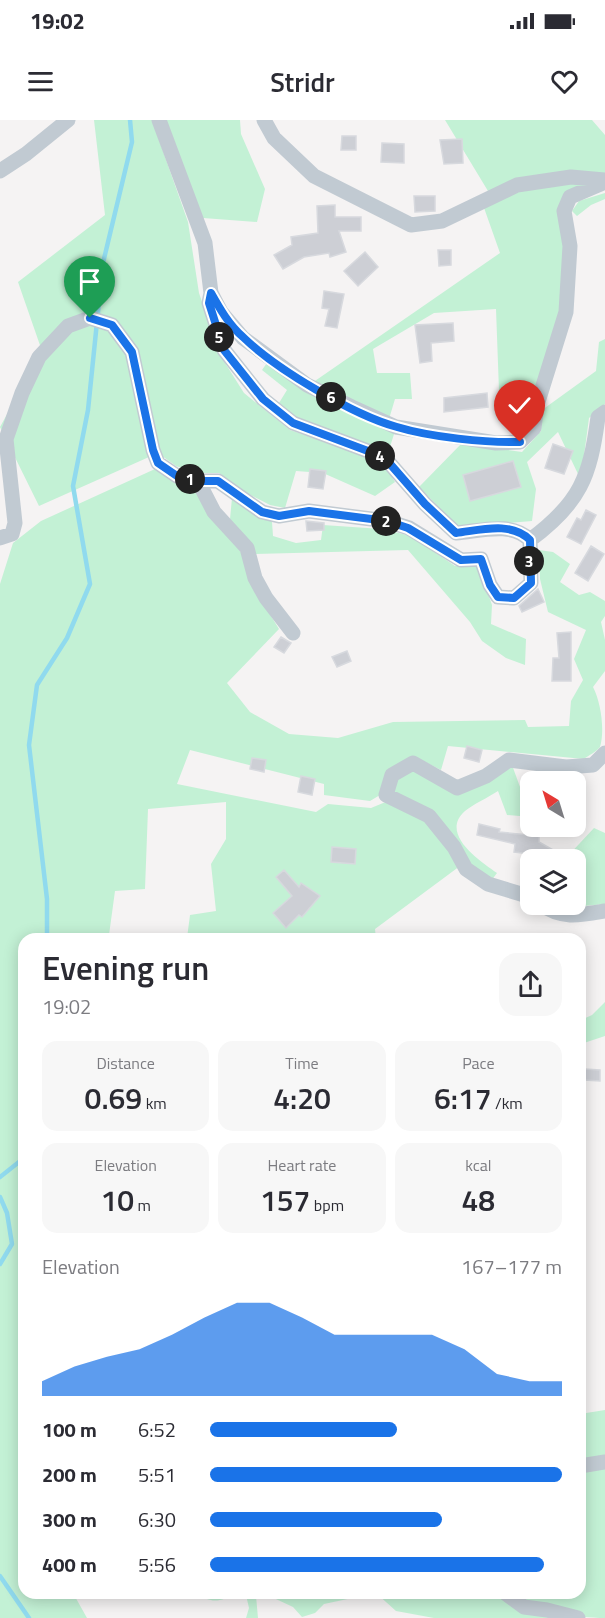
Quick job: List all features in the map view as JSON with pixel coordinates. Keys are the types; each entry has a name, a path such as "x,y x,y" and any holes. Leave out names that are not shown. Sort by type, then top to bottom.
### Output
{"street":[{"path":"0,171 26,154 68,120"},
{"path":"0,538 12,534 15,523 6,439 22,393 39,357 68,326 90,318 112,325 132,352 153,450 158,463 177,476 198,481 218,481 262,512 279,516 309,511 387,521 408,528 455,558 481,559 490,585 498,597 514,598 531,583 530,540 521,530 500,528 456,533 425,504 384,457 293,423 263,399 224,350 209,303 211,293 205,243 159,120"},
{"path":"264,120 274,138 314,177 411,225 442,220 517,185 571,177 605,181"},
{"path":"211,293 221,312 243,338 307,385 352,407 396,427 496,442 520,442 534,428 537,405 566,312 570,246 564,211 570,197 605,181"},
{"path":"530,540 545,529 580,493 590,467 598,417 605,412"},
{"path":"198,481 214,512 247,548 255,579 266,598 293,633"},
{"path":"520,894 488,884 466,869 454,847 429,816 386,795 392,776 412,763 457,788 486,776 509,759 575,766 592,765 605,753"},
{"path":"586,915 605,911"},
{"path":"565,915 575,917 585,915"},
{"path":"586,1465 605,1462"},
{"path":"513,1599 524,1607 578,1618"}],"green space":[{"path":"94,120 152,120 188,222 199,293 220,355 244,393 290,430 382,461 395,482 375,496 323,473 296,471 285,508 270,505 245,492 219,473 196,473 176,466 158,453 39,506 0,427 42,351 18,282 105,215"},
{"path":"165,120 240,120 241,134 265,189 257,222 203,218"},
{"path":"445,120 592,120 605,135 605,177 488,191"},
{"path":"573,180 596,182 568,194 562,312 531,426 499,391 496,309 434,313 373,349 377,373 410,373 412,399 395,399 389,419 312,383 500,253 483,205 521,190"},
{"path":"605,193 605,199 591,205 577,216 572,211 579,201"},
{"path":"605,339 605,404 589,418 583,463 578,474 558,432 527,462 536,489 532,521 458,527 419,487 462,443 522,452 541,431 542,410 596,371 599,342"},
{"path":"269,360 395,431 388,453 293,418 279,403 287,390 262,370"},
{"path":"155,469 197,494 240,550 253,587 279,629 227,683 250,712 289,734 338,738 393,722 525,720 528,727 569,726 571,701 583,680 574,659 586,630 548,612 540,579 539,550 553,552 570,564 560,582 579,595 590,592 605,601 605,616 601,622 605,640 605,671 593,687 598,700 602,733 600,747 584,759 448,746 441,770 415,757 380,795 370,801 324,795 324,784 190,750 177,784 316,812 328,804 371,808 388,801 429,821 460,866 375,929 375,933 188,933 190,915 216,911 211,864 226,839 226,802 148,809 145,889 115,891 109,933 18,933 18,1599 76,1599 87,1618 0,1618 0,584 13,543 41,521"},
{"path":"232,498 272,522 273,536 296,543 321,540 323,525 382,529 411,536 455,566 478,565 492,605 491,624 526,639 525,665 506,658 482,641 470,622 408,550 255,554 230,519"},
{"path":"512,765 520,787 520,816 507,815 498,791 465,811 458,820 459,838 473,854 497,873 491,881 470,866 458,846 391,790 396,777 414,768 460,792"},
{"path":"594,828 605,833 605,904 586,906 586,849 574,849"},
{"path":"605,1002 605,1036 586,1042 586,1018"},
{"path":"605,1410 605,1456 586,1460 586,1413"},
{"path":"605,1466 605,1618 555,1612 518,1599 586,1599 586,1469"},
{"path":"247,1599 256,1599 258,1618 246,1618 249,1608"},
{"path":"276,1599 348,1599 324,1604 315,1613 302,1617 293,1607"},
{"path":"383,1599 518,1599 572,1618 434,1618 396,1611"}],"building":[{"path":"342,136 356,136 356,150 341,150"},
{"path":"462,139 463,163 444,164 440,140"},
{"path":"382,143 404,144 404,163 381,162"},
{"path":"414,196 435,196 435,211 415,212"},
{"path":"335,205 335,217 361,217 361,231 339,231 346,252 330,257 329,253 304,257 283,269 274,255 292,245 291,237 318,233 317,206"},
{"path":"438,250 451,250 451,265 439,266"},
{"path":"365,252 378,267 358,286 344,271"},
{"path":"324,291 344,294 337,328 325,326 329,309 322,308"},
{"path":"453,323 454,341 431,343 432,361 420,363 415,325"},
{"path":"487,393 488,407 444,412 444,398"},
{"path":"553,444 573,451 564,474 545,468"},
{"path":"513,461 521,487 470,501 463,475"},
{"path":"310,469 326,471 323,489 308,487"},
{"path":"586,510 596,515 581,544 567,537 577,518 581,520"},
{"path":"306,521 324,523 324,530 307,531"},
{"path":"591,546 604,554 588,581 575,573"},
{"path":"538,589 544,602 522,612 519,606"},
{"path":"571,632 571,681 552,681 553,658 559,658 557,633"},
{"path":"281,637 291,643 284,653 274,647"},
{"path":"347,651 351,661 337,667 332,657"},
{"path":"467,746 482,750 479,762 464,758"},
{"path":"252,758 266,760 264,772 250,769"},
{"path":"301,776 315,779 312,795 298,792"},
{"path":"479,824 500,829 499,832 520,834 520,837 539,837 539,842 551,849 520,849 520,853 514,852 515,844 477,835"},
{"path":"332,847 356,849 355,864 331,862"},
{"path":"284,870 299,887 301,883 320,896 302,917 299,915 286,928 273,913 292,896 276,877"},
{"path":"586,1069 600,1070 600,1081 586,1080"}],"waterway":[{"path":"47,933 47,899 29,745 37,685 67,638 90,584 73,486 88,410 103,263 132,142 130,120"},
{"path":"0,1177 18,1163"},
{"path":"0,1197 7,1213 12,1244 0,1264"},
{"path":"0,1576 29,1618"}],"route":[{"path":"90,318 112,325 132,352 153,450 158,463 177,476 198,481 218,481 262,512 279,516 309,511 387,521 408,528 449,555 461,560 481,559 490,585 498,597 514,598 531,583 530,540 521,530 500,528 456,533 425,504 384,457 363,447 293,423 263,399 224,350 209,303 211,293 221,312 243,338 307,385 352,407 396,427 435,435 496,442 520,442"}]}
